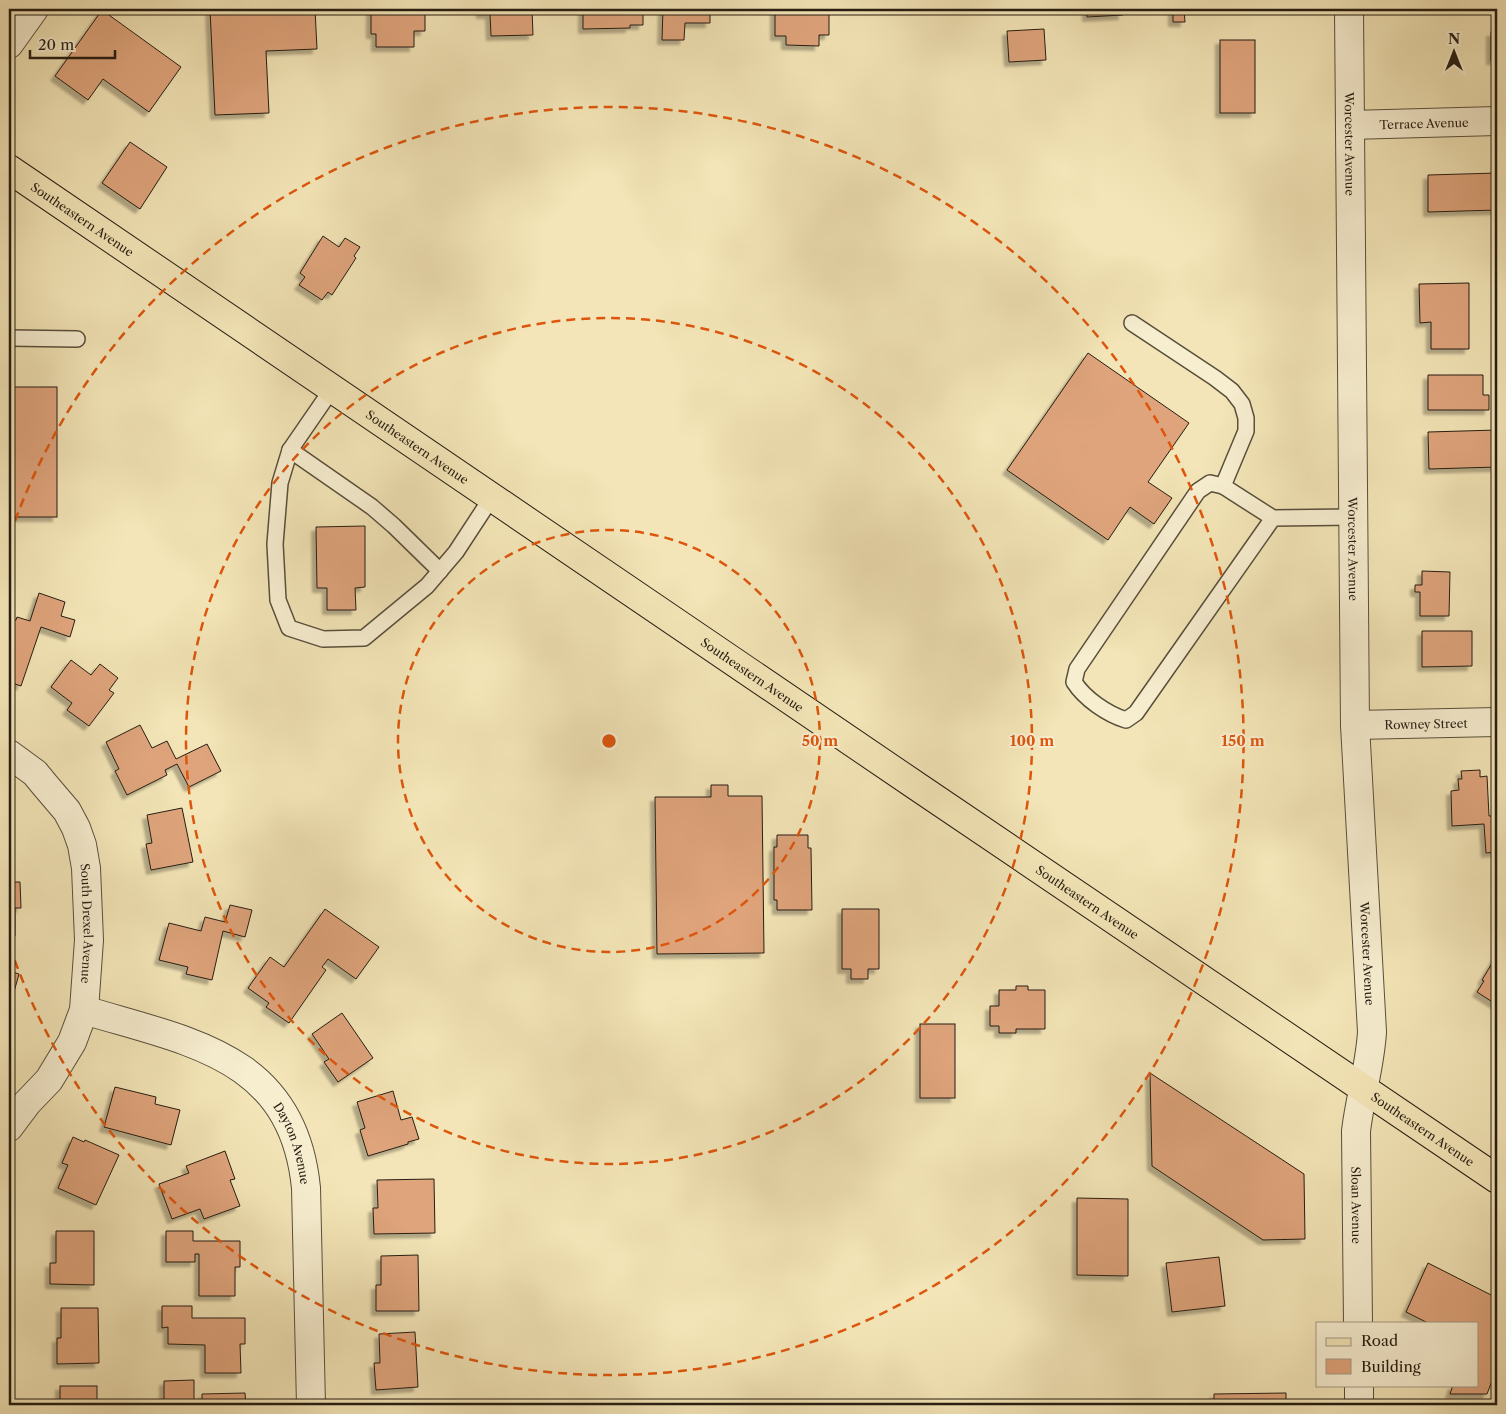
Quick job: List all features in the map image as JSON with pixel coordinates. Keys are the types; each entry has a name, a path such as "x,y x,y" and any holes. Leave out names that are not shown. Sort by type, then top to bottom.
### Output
{"main road":[{"name":"Southeastern Avenue","path":"9,169 1497,1178"}],"street":[{"path":"9,44 34,9"},
{"name":"Worcester Avenue","path":"1349,9 1355,725 1372,1032 1364,1088"},
{"name":"Terrace Avenue","path":"1350,125 1497,121"},
{"name":"Rowney Street","path":"1355,725 1497,722"},
{"name":"South Drexel Avenue","path":"9,754 35,773 67,811 76,828 82,845 86,868 89,940 84,1010 72,1042 49,1080 27,1103 9,1127"},
{"name":"Dayton Avenue","path":"84,1010 210,1050 234,1062 265,1088 281,1109 299,1148 306,1188 311,1405"},
{"name":"Sloan Avenue","path":"1358,1322 1356,1131 1364,1088"},
{"path":"1359,1386 1359,1405"}],"lane":[{"path":"1132,323 1215,378 1232,391 1242,404 1246,418 1246,431 1223,486"},
{"path":"9,338 77,339"},
{"path":"332,389 290,450 280,483 275,544 278,600 289,628 323,640 364,638 427,586 465,540 492,497"},
{"path":"290,450 372,507 440,571"},
{"path":"1273,518 1136,713 1126,720 1115,716 1080,692 1074,682 1077,668 1198,491 1210,483 1223,486 1273,518 1353,518"}],"building":[{"path":"210,9 315,9 317,49 266,51 269,113 215,115"},
{"path":"371,9 414,9 414,11 425,11 425,31 414,31 414,47 376,47 376,34 371,34"},
{"path":"481,9 532,9 533,35 491,36 490,14 481,14"},
{"path":"583,9 643,9 643,25 630,25 630,28 583,29"},
{"path":"663,9 710,9 710,23 685,23 684,40 662,40"},
{"path":"775,9 829,9 829,35 819,35 819,46 786,45 786,36 775,36"},
{"path":"1087,9 1122,9 1123,15 1087,17"},
{"path":"1173,9 1184,9 1185,22 1173,22"},
{"path":"102,10 181,67 149,112 103,79 88,100 55,76"},
{"path":"1044,29 1046,60 1009,62 1007,31"},
{"path":"1491,32 1497,32 1497,60 1491,60"},
{"path":"1220,40 1255,40 1255,113 1220,113"},
{"path":"130,142 167,167 140,209 102,183"},
{"path":"1497,173 1497,210 1428,212 1428,175"},
{"path":"323,236 339,247 345,238 360,247 354,256 356,258 332,295 328,292 322,300 299,285 305,277 300,273"},
{"path":"1469,283 1469,349 1431,349 1431,322 1420,323 1419,284"},
{"path":"1088,353 1189,423 1148,482 1172,498 1154,524 1130,507 1108,540 1007,470"},
{"path":"1428,375 1483,375 1483,395 1489,395 1489,410 1428,410"},
{"path":"9,387 57,387 57,517 9,517"},
{"path":"1497,430 1497,467 1429,469 1428,432"},
{"path":"365,526 365,587 355,588 356,610 327,610 327,588 317,588 316,527"},
{"path":"1422,571 1450,572 1449,616 1420,616 1420,592 1415,592 1415,585 1422,585"},
{"path":"39,593 65,602 61,616 75,620 70,637 41,627 21,686 9,682 9,618 16,620 17,617 30,621"},
{"path":"1422,631 1472,631 1472,666 1422,667"},
{"path":"71,660 91,675 100,664 118,678 109,690 114,693 89,726 67,710 72,703 51,687"},
{"path":"140,725 152,748 167,741 176,759 207,744 221,771 189,787 177,764 165,770 167,775 127,795 115,771 119,769 106,742"},
{"path":"1480,770 1480,777 1487,776 1489,816 1497,816 1497,852 1486,853 1484,824 1452,826 1451,791 1459,790 1458,779 1462,779 1461,771"},
{"path":"711,785 728,785 728,796 762,796 764,953 657,954 655,797 711,797"},
{"path":"182,808 193,862 151,870 146,844 152,843 147,815"},
{"path":"777,835 808,835 808,848 811,848 812,910 777,910 777,900 774,900 774,847 777,847"},
{"path":"9,882 20,882 21,908 15,908 15,936 9,937"},
{"path":"230,905 252,910 245,937 223,931 212,980 186,974 188,967 159,960 169,923 201,931 205,917 225,922"},
{"path":"325,909 379,947 356,979 328,959 322,967 326,970 289,1023 266,1007 269,1003 248,988 270,957 284,967"},
{"path":"842,909 879,909 879,969 868,969 868,979 851,979 851,969 842,969"},
{"path":"1497,955 1497,1005 1477,992"},
{"path":"9,971 19,974 12,999 9,998"},
{"path":"1016,986 1028,986 1028,990 1045,990 1045,1029 1016,1029 1016,1033 999,1033 999,1026 990,1026 990,1006 999,1006 999,990 1016,990"},
{"path":"342,1013 373,1058 338,1082 324,1062 329,1059 312,1034"},
{"path":"920,1024 955,1024 955,1098 920,1098"},
{"path":"1150,1073 1304,1174 1305,1239 1263,1240 1152,1166"},
{"path":"115,1087 156,1097 155,1104 180,1110 171,1145 104,1127"},
{"path":"393,1091 401,1120 412,1117 419,1139 368,1156 360,1130 365,1128 357,1102"},
{"path":"73,1137 84,1142 85,1140 119,1155 96,1205 58,1188 68,1165 62,1163"},
{"path":"225,1151 235,1179 230,1180 240,1206 204,1219 200,1209 172,1219 159,1184 189,1173 186,1166"},
{"path":"434,1179 435,1233 374,1234 373,1208 378,1208 377,1180"},
{"path":"1077,1198 1128,1199 1128,1276 1077,1275"},
{"path":"56,1231 94,1231 94,1285 50,1284 50,1263 56,1263"},
{"path":"166,1231 193,1231 193,1241 240,1241 240,1267 235,1267 235,1296 199,1296 199,1254 195,1254 195,1262 166,1262"},
{"path":"418,1255 419,1311 376,1311 376,1285 381,1285 381,1256"},
{"path":"1219,1257 1225,1306 1172,1312 1166,1263"},
{"path":"1428,1263 1497,1298 1497,1368 1487,1394 1450,1394 1453,1386 1478,1386 1478,1322 1426,1322 1406,1312"},
{"path":"162,1306 192,1306 192,1318 245,1318 245,1344 240,1344 241,1373 205,1373 205,1345 168,1344 168,1327 162,1328"},
{"path":"61,1308 98,1308 99,1363 57,1364 57,1338 61,1338"},
{"path":"415,1332 418,1387 376,1390 374,1363 380,1363 379,1334"},
{"path":"194,1380 194,1400 202,1400 202,1394 245,1393 246,1405 189,1405 189,1401 164,1401 164,1381"},
{"path":"60,1386 97,1386 97,1405 60,1405"},
{"path":"1286,1393 1286,1405 1214,1405 1214,1394"}]}
